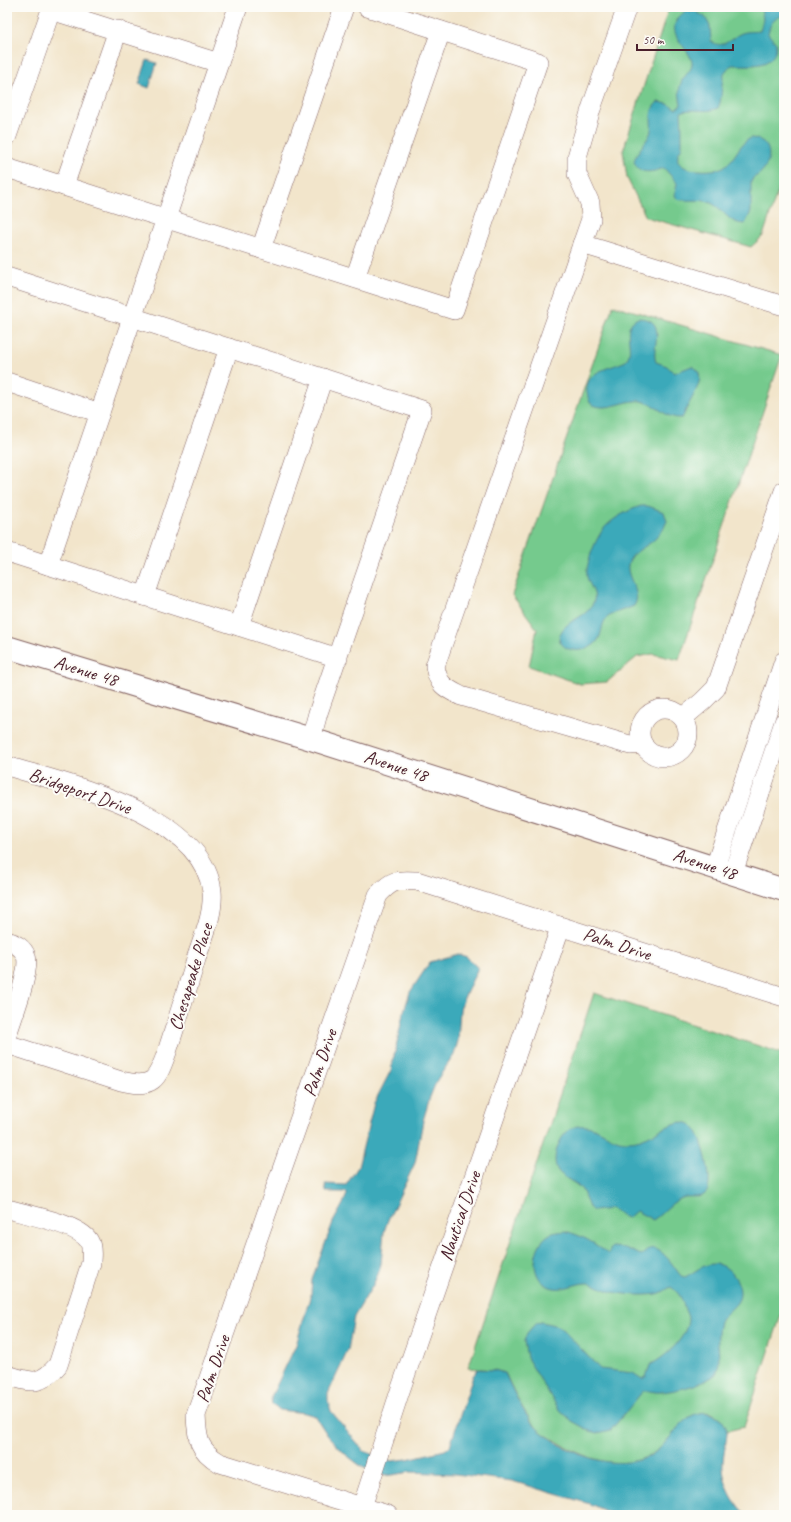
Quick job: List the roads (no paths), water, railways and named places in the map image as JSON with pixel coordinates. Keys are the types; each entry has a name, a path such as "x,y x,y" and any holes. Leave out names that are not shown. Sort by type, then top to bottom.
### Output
{"main road":[{"name":"Avenue 48","path":"7,648 311,739 784,890"}],"street":[{"path":"48,566 238,7"},
{"path":"261,249 344,7"},
{"path":"7,168 454,310 538,62 367,7"},
{"path":"627,7 591,109 577,157 577,174 590,203 591,219 435,666 437,677 444,687 462,696 630,745 643,744"},
{"path":"7,136 51,8 219,63"},
{"path":"64,186 118,30"},
{"path":"355,278 441,31"},
{"path":"582,244 784,306"},
{"path":"7,277 422,410 318,713 311,739"},
{"path":"144,596 229,348"},
{"path":"239,626 324,378"},
{"path":"7,382 100,413"},
{"path":"683,718 716,688 784,491"},
{"path":"7,552 338,658"},
{"path":"724,870 784,661"},
{"path":"662,709 670,710 683,718 688,732 684,748 678,753 662,757 648,751 643,744 640,729 648,716 662,709"},
{"path":"724,870 784,722"},
{"name":"Bridgeport Drive","path":"7,766 115,799 143,812 189,846 204,867"},
{"name":"Chesapeake Place","path":"7,1044 121,1081 138,1085 151,1082 161,1070 210,916 212,891 204,867"},
{"name":"Palm Drive","path":"388,1515 215,1460 210,1457 198,1442 196,1415 378,895 386,887 397,880 417,880 784,997"},
{"name":"Nautical Drive","path":"362,1507 558,934 559,926"},
{"path":"7,941 16,944 26,955 28,969 7,1035"},
{"path":"7,1209 73,1228 83,1235 89,1242 92,1252 91,1263 58,1365 48,1377 38,1381 24,1381 7,1375"}],"water":[{"path":"761,7 784,7 784,15 777,18 771,24 768,34 776,43 775,51 772,57 761,64 732,65 727,69 724,74 718,108 713,110 690,110 681,112 682,146 678,154 678,159 684,167 702,170 714,170 721,168 729,162 747,140 751,138 765,143 769,155 768,162 760,174 753,178 751,182 751,212 745,224 734,222 711,203 698,200 677,199 675,195 677,183 664,168 647,172 639,169 634,161 650,134 651,114 654,106 658,102 668,104 676,109 681,105 680,86 682,80 691,69 692,64 691,58 675,33 675,25 678,18 687,10 695,11 705,17 710,26 711,41 719,45 742,33 760,31 763,19"},
{"path":"147,60 157,63 149,88 139,84"},
{"path":"638,318 648,320 653,323 656,328 656,362 667,366 674,373 692,366 699,374 700,379 696,391 682,418 667,415 645,402 631,401 603,407 590,403 587,392 587,384 596,373 626,361 629,356 628,332 632,322"},
{"path":"641,506 648,506 664,512 667,521 662,531 655,539 635,553 629,560 629,575 637,596 634,606 614,613 608,617 604,622 598,640 589,648 583,650 571,650 566,648 559,639 561,632 569,623 590,609 593,603 594,593 587,577 587,571 592,550 599,536 606,526 614,520"},
{"path":"458,954 467,957 478,968 460,1010 458,1041 454,1055 437,1080 430,1097 423,1121 415,1163 388,1220 384,1232 381,1264 378,1274 354,1317 348,1350 328,1394 328,1401 331,1411 364,1451 391,1461 407,1459 445,1450 450,1446 473,1376 478,1369 494,1370 505,1373 529,1419 539,1430 564,1447 593,1459 608,1462 637,1460 651,1455 662,1446 682,1423 693,1415 704,1412 721,1418 727,1428 723,1463 724,1477 729,1492 737,1505 747,1515 614,1515 590,1504 512,1481 455,1474 410,1472 385,1476 362,1467 345,1454 328,1436 315,1416 305,1413 279,1410 272,1405 271,1397 296,1345 311,1294 312,1279 333,1222 347,1194 346,1192 326,1192 325,1184 346,1185 358,1167 374,1103 391,1070 403,1014 410,992 430,962"},
{"path":"681,1122 693,1126 697,1131 706,1159 709,1180 708,1188 706,1193 702,1196 685,1197 676,1201 653,1220 636,1211 628,1218 609,1208 605,1210 593,1211 587,1204 582,1190 558,1171 555,1158 556,1151 562,1137 572,1128 578,1126 591,1127 614,1138 634,1141"},
{"path":"565,1231 588,1240 608,1254 612,1247 625,1248 641,1255 649,1249 654,1249 668,1258 681,1276 685,1277 704,1266 712,1264 721,1265 731,1272 738,1282 740,1294 737,1303 720,1322 718,1332 719,1363 716,1374 705,1381 682,1389 659,1392 643,1391 611,1430 598,1433 590,1431 572,1421 558,1408 527,1358 524,1341 527,1333 536,1323 542,1322 558,1326 600,1369 633,1373 642,1379 646,1377 650,1365 668,1352 684,1334 688,1319 681,1298 671,1287 663,1292 652,1295 640,1295 614,1292 589,1283 565,1288 555,1288 543,1283 536,1271 535,1263 538,1248 547,1236 556,1232"}]}
